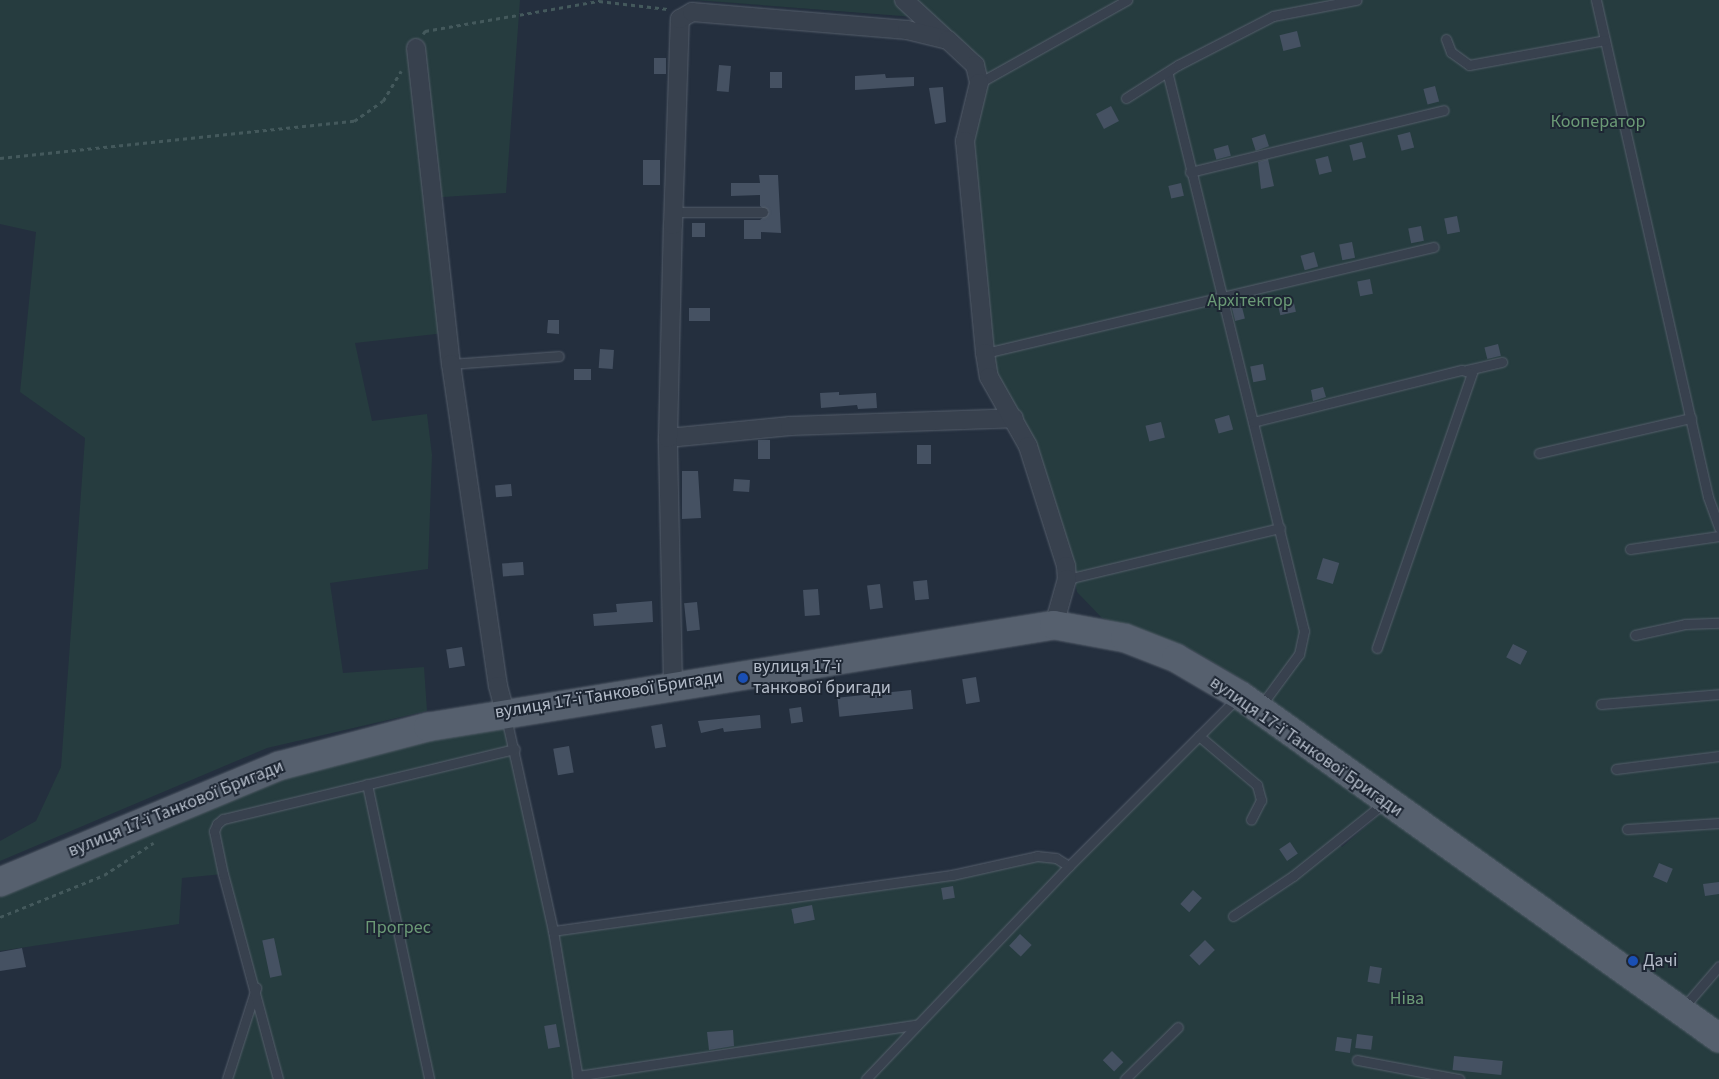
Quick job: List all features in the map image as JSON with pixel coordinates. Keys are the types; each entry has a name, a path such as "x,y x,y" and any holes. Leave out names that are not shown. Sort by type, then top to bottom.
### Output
{"main road":[{"name":"вулиця 17-ї Танкової Бригади","path":"0,882 278,766 505,712 1054,625 1125,638 1176,658 1250,702 1384,802 1719,1038"}],"street":[{"path":"904,0 975,65 979,83 965,141 985,352 989,377 1014,418 1028,446 1066,566 1067,579 1054,625"},
{"path":"673,685 668,438 680,19 692,12 907,30 948,40"},
{"path":"416,48 451,364 498,686 505,712"},
{"path":"668,438 790,426 1014,418"}],"lane":[{"path":"979,83 1127,0"},
{"path":"1126,98 1168,75 1178,65 1273,16 1356,0"},
{"path":"1596,0 1708,497 1719,528"},
{"path":"1446,39 1450,52 1469,65 1605,40"},
{"path":"866,1079 1069,866 1199,736 1250,702 1304,643 1304,631 1280,528 1190,172 1168,75"},
{"path":"1190,172 1444,110"},
{"path":"674,212 762,212"},
{"path":"985,352 1434,247"},
{"path":"451,364 558,356"},
{"path":"1253,422 1502,362"},
{"path":"1377,648 1473,375 1467,370"},
{"path":"1538,452 1691,418"},
{"path":"1067,579 1280,528"},
{"path":"1630,548 1719,536"},
{"path":"1635,635 1685,624 1719,623"},
{"path":"1601,704 1719,694"},
{"path":"505,712 515,749 554,930 578,1078 916,1025"},
{"path":"1199,736 1257,785 1261,800 1251,820"},
{"path":"278,1079 256,988 223,874 214,831 217,824 223,819 515,749"},
{"path":"1616,769 1719,756"},
{"path":"367,784 429,1079"},
{"path":"1233,916 1294,876 1384,802"},
{"path":"1627,829 1719,823"},
{"path":"554,930 952,875 1037,856 1056,858 1069,866"},
{"path":"1680,1011 1719,966"},
{"path":"227,1079 256,988"},
{"path":"1125,1079 1178,1027"},
{"path":"1357,1060 1459,1079"}],"path":[{"path":"0,158 354,121 383,101 425,31 599,1 692,12"}],"green space":[{"path":"0,0 520,0 506,193 427,198 445,333 355,343 372,421 427,414 432,455 428,569 330,583 343,673 424,667 427,711 267,748 0,861 0,841 36,821 61,767 85,438 20,392 36,232 0,224"},
{"name":"Архітектор","path":"695,0 1719,0 1719,1027 1390,794 1248,683 1185,646 1102,618 1077,592 1071,563 995,378 971,139 980,62 968,46 928,18"},
{"name":"Прогрес","path":"1233,701 1374,806 1334,840 1342,847 1382,812 1719,1052 1719,1079 227,1079 256,988 223,874 182,878 179,924 0,951 0,893 280,775 503,723 554,930 952,875 1037,856 1069,866"}],"building":[{"path":"1297,31 1301,47 1283,51 1280,35"},
{"path":"654,58 666,58 666,74 654,74"},
{"path":"719,65 731,66 729,92 717,91"},
{"path":"770,72 782,72 782,88 770,88"},
{"path":"885,74 886,78 914,77 914,86 855,90 855,76"},
{"path":"1435,86 1439,101 1428,105 1423,89"},
{"path":"943,87 946,122 935,124 929,88"},
{"path":"1111,106 1119,121 1104,129 1096,114"},
{"path":"1410,132 1414,147 1402,151 1397,135"},
{"path":"1265,134 1269,146 1256,151 1252,138"},
{"path":"1362,142 1366,158 1353,161 1349,145"},
{"path":"1228,145 1231,156 1216,160 1214,149"},
{"path":"1328,156 1332,172 1319,175 1315,159"},
{"path":"1268,159 1274,186 1261,189 1258,162"},
{"path":"643,160 660,160 660,185 643,185"},
{"path":"759,175 778,175 781,233 761,232 761,239 744,239 744,220 760,220 769,212 760,206 760,195 731,196 731,183 760,183"},
{"path":"1181,183 1184,196 1171,199 1168,186"},
{"path":"1457,216 1460,232 1447,234 1444,218"},
{"path":"692,223 705,223 705,237 692,237"},
{"path":"1421,226 1424,241 1411,243 1408,228"},
{"path":"1352,242 1355,258 1342,260 1339,244"},
{"path":"1314,252 1318,266 1305,270 1301,256"},
{"path":"1370,279 1373,294 1360,296 1357,281"},
{"path":"1293,299 1296,312 1280,315 1277,303"},
{"path":"1241,303 1245,319 1235,321 1231,305"},
{"path":"689,308 710,308 710,321 689,321"},
{"path":"548,320 559,320 559,334 547,333"},
{"path":"1498,344 1501,356 1487,359 1484,347"},
{"path":"600,349 614,350 613,369 599,368"},
{"path":"1263,364 1266,380 1253,382 1250,366"},
{"path":"574,369 591,369 591,380 574,380"},
{"path":"1323,387 1326,397 1313,401 1311,390"},
{"path":"839,392 839,395 876,393 877,408 858,409 857,405 821,408 820,393"},
{"path":"1229,415 1233,429 1219,434 1215,419"},
{"path":"1161,422 1165,438 1149,441 1145,426"},
{"path":"758,440 770,440 770,459 758,459"},
{"path":"917,445 931,445 931,464 917,464"},
{"path":"682,471 698,471 701,518 682,519"},
{"path":"734,479 750,480 749,492 733,491"},
{"path":"511,484 512,496 496,497 495,485"},
{"path":"1323,558 1339,563 1333,584 1317,579"},
{"path":"523,562 524,575 503,576 502,563"},
{"path":"927,580 929,599 915,600 913,581"},
{"path":"880,584 883,608 870,609 867,586"},
{"path":"818,589 820,615 805,616 803,590"},
{"path":"652,601 653,622 594,626 593,614 617,612 616,604"},
{"path":"697,602 700,630 687,631 684,603"},
{"path":"1513,644 1527,651 1520,665 1506,657"},
{"path":"462,647 465,666 449,668 446,650"},
{"path":"976,677 980,702 966,704 962,679"},
{"path":"911,690 913,709 839,717 837,698"},
{"path":"801,707 803,722 791,724 789,709"},
{"path":"760,715 761,728 724,732 723,728 701,733 698,721"},
{"path":"662,724 666,747 655,749 651,726"},
{"path":"569,746 574,773 558,775 553,749"},
{"path":"1290,842 1298,854 1287,861 1279,849"},
{"path":"1659,863 1673,869 1667,883 1653,877"},
{"path":"1719,882 1719,894 1705,896 1703,884"},
{"path":"953,886 955,898 943,900 941,888"},
{"path":"1193,890 1202,898 1189,912 1180,904"},
{"path":"812,905 815,920 794,924 791,909"},
{"path":"1020,934 1032,945 1021,957 1009,946"},
{"path":"274,938 282,975 270,978 262,940"},
{"path":"1205,940 1215,950 1199,965 1189,956"},
{"path":"22,948 26,967 0,971 0,952"},
{"path":"1370,966 1382,968 1379,984 1367,982"},
{"path":"556,1024 560,1047 548,1049 544,1026"},
{"path":"733,1030 734,1046 709,1050 707,1032"},
{"path":"1357,1034 1373,1036 1371,1050 1355,1048"},
{"path":"1337,1037 1352,1039 1350,1053 1335,1051"},
{"path":"1112,1051 1123,1062 1114,1072 1103,1060"},
{"path":"1454,1056 1503,1061 1501,1075 1453,1070"}],"place":[{"name":"вулиця 17-ї танкової бригади","path":"743,678"},
{"name":"Дачі","path":"1633,961"}],"park label":[{"name":"Кооператор","path":"1598,122"},
{"name":"Ніва","path":"1407,999"}]}
